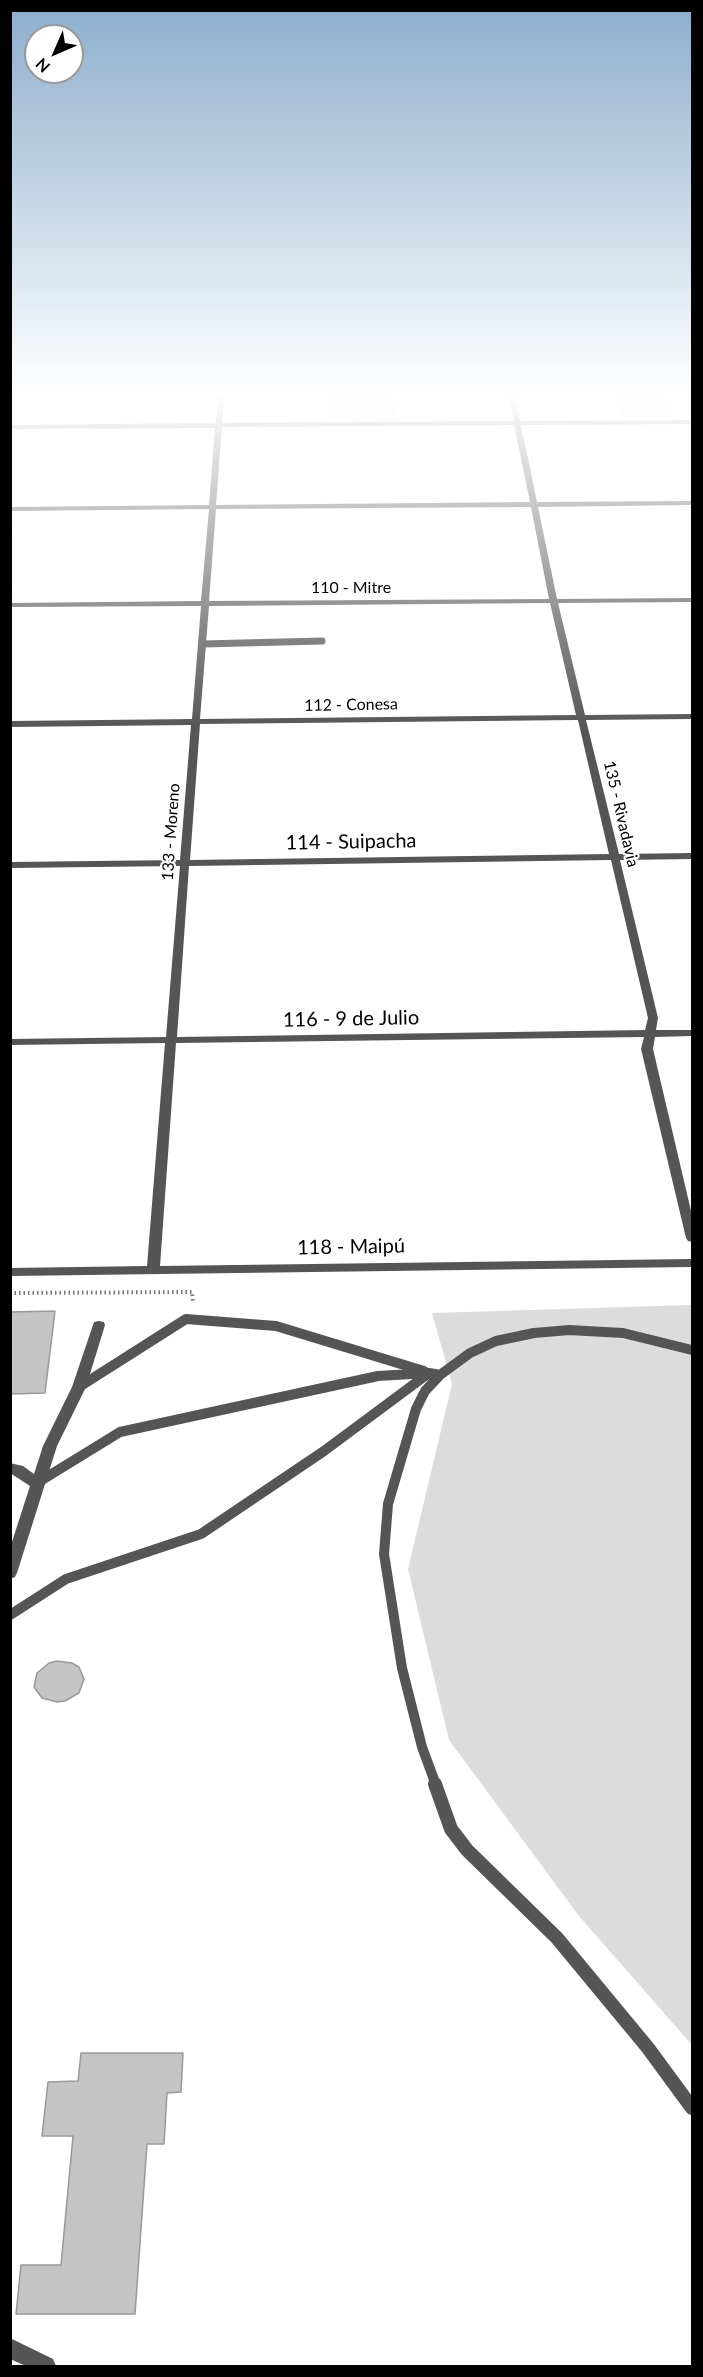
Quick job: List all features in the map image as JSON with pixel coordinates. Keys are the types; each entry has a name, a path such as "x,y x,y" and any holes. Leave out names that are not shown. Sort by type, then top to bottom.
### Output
{"street":[{"name":"133 - Moreno","path":"153,1269 206,603 211,508"},
{"path":"10,509 219,508"},
{"name":"135 - Rivadavia","path":"534,508 653,1018 647,1049 693,1238"},
{"name":"110 - Mitre","path":"10,605 693,600"},
{"name":"112 - Conesa","path":"10,723 195,723 693,716"},
{"name":"114 - Suipacha","path":"10,865 693,856"},
{"name":"116 - 9 de Julio","path":"10,1042 693,1033"},
{"name":"118 - Maipú","path":"10,1272 693,1263"},
{"path":"11,1569 50,1446 79,1388 99,1325"},
{"path":"10,1468 18,1470 38,1483"},
{"path":"10,2348 46,2367"}],"lane":[{"path":"202,644 322,641"},
{"path":"79,1388 186,1319 276,1326 434,1374"},
{"path":"10,1615 66,1579 201,1534 434,1374 496,1341 534,1333 578,1330 623,1333 693,1350"},
{"path":"38,1483 120,1432 378,1376 434,1374"},
{"path":"434,1374 416,1408 388,1504 384,1554 402,1668 422,1747 451,1828 467,1850 557,1938 648,2048 693,2108"}],"path":[{"path":"10,1293 192,1292 193,1310"}],"shaded area":[{"path":"692,1305 692,2045 579,1916 449,1740 408,1569 452,1384 432,1313"}],"building":[{"path":"55,1311 45,1393 10,1394 10,1312"},
{"path":"57,1661 72,1663 79,1667 84,1679 79,1693 65,1701 57,1702 42,1698 34,1687 37,1673 49,1663"},
{"path":"81,2053 183,2053 181,2092 167,2093 164,2144 147,2144 135,2314 16,2314 21,2265 61,2265 73,2136 42,2136 48,2082 78,2081"}]}
